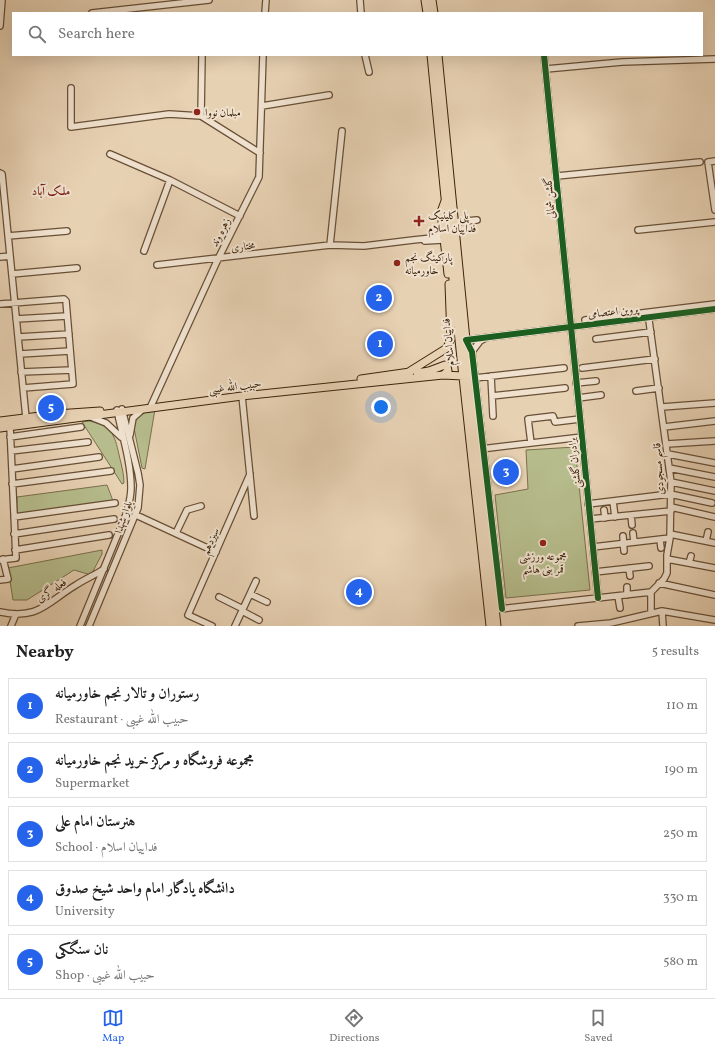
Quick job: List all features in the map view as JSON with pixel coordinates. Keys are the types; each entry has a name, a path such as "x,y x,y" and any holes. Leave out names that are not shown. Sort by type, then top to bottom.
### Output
{"main road":[{"path":"425,0 427,12"},
{"path":"432,0 434,12"},
{"name":"فداییان اسلام","path":"431,56 462,340 468,360 499,609 497,626"},
{"name":"فداییان اسلام","path":"438,56 454,222 463,376 490,626"},
{"path":"407,373 446,348 451,338 448,278 441,212 446,198"},
{"name":"حبیب الله غیبی","path":"322,388 337,382 407,373 433,362 455,347 462,340"},
{"path":"407,373 429,372 445,365 447,366 448,371 444,375"},
{"name":"حبیب الله غیبی","path":"0,428 57,417 150,408 242,396 444,375 463,376"},
{"name":"حبیب الله غیبی","path":"0,421 26,418 89,417 120,411 141,411 150,408"}],"street":[{"path":"0,26 2,0"},
{"path":"101,12 209,0"},
{"path":"265,12 266,0"},
{"path":"360,0 361,12"},
{"path":"201,116 202,56"},
{"name":"زهره وند","path":"150,408 218,260 259,177 263,56"},
{"path":"365,56 369,72"},
{"name":"گلشن شمالی","path":"544,56 557,176 570,326"},
{"path":"546,69 622,62 715,59"},
{"path":"71,88 71,127 169,114 201,116 260,153"},
{"path":"262,106 329,95"},
{"path":"330,245 342,131"},
{"path":"110,154 170,180 240,216"},
{"path":"715,161 708,162 715,210"},
{"path":"557,176 700,162"},
{"path":"1,173 2,199 7,224 26,418"},
{"path":"144,251 170,180"},
{"path":"454,222 477,220"},
{"path":"638,230 715,222"},
{"path":"0,225 7,224"},
{"path":"8,236 67,231"},
{"name":"مختاری","path":"157,266 218,260 330,245 364,246 443,236"},
{"path":"0,257 10,256"},
{"path":"12,274 77,268"},
{"path":"0,304 65,300 73,384 23,388"},
{"name":"پروین اعتصامی","path":"462,340 649,315 715,304"},
{"name":"پروین اعتصامی","path":"649,315 715,309"},
{"name":"قاسم مسجودی","path":"649,315 671,482 670,536 666,576 651,592"},
{"path":"16,319 67,316"},
{"name":"برادران گلشنی","path":"570,326 598,598"},
{"path":"596,339 651,332"},
{"path":"18,337 69,334"},
{"path":"468,360 480,341 486,337"},
{"path":"462,340 472,352 480,449 582,437"},
{"path":"20,354 70,351"},
{"path":"582,368 655,359"},
{"path":"475,378 564,368"},
{"path":"21,372 72,370"},
{"path":"491,376 493,416"},
{"path":"576,383 596,381"},
{"path":"492,396 565,388"},
{"path":"636,391 659,388"},
{"path":"578,398 600,395"},
{"path":"242,396 254,516"},
{"path":"662,407 715,403"},
{"name":"بلوار شهدا","path":"80,626 127,512 130,501 132,488 123,441 120,411"},
{"name":"بلوار شهدا","path":"89,626 136,515 140,485 130,443 120,411"},
{"path":"130,443 131,424 133,418 141,411"},
{"path":"531,443 528,419 553,416 555,422 580,419"},
{"path":"89,417 106,423 118,433 123,441"},
{"path":"664,427 715,421"},
{"path":"0,580 8,579 2,560 16,558 10,427"},
{"path":"10,437 81,427"},
{"path":"667,444 715,441"},
{"path":"11,451 88,442"},
{"path":"668,454 715,463"},
{"path":"12,469 99,457"},
{"path":"669,468 715,477"},
{"path":"12,484 111,471"},
{"name":"سیزدهم","path":"212,626 188,615 250,474"},
{"path":"671,482 715,491"},
{"path":"588,504 670,494 712,503"},
{"path":"613,501 615,517"},
{"path":"14,518 115,503"},
{"path":"176,533 187,510 201,506"},
{"path":"590,519 671,509 715,517"},
{"path":"604,510 605,518"},
{"path":"136,515 216,552"},
{"path":"631,515 632,525"},
{"path":"14,534 114,519"},
{"path":"706,541 708,532"},
{"path":"633,533 634,542"},
{"path":"15,550 109,535"},
{"path":"623,536 624,551"},
{"path":"593,547 660,540 670,536 715,543"},
{"path":"660,540 661,548"},
{"path":"689,563 691,556"},
{"path":"667,559 715,568"},
{"path":"595,572 650,566"},
{"path":"629,568 630,576"},
{"path":"104,569 111,572"},
{"name":"فعله گری","path":"0,612 16,614 36,612 76,585 89,579 104,569"},
{"path":"89,579 94,584 95,589"},
{"path":"235,626 256,581"},
{"path":"659,583 709,590 715,595"},
{"path":"499,609 598,598 623,592 651,592 651,613"},
{"path":"620,608 623,592"},
{"path":"250,594 267,602"},
{"path":"219,597 259,620"},
{"path":"662,611 663,626"},
{"path":"578,626 611,623 662,611 715,620"},
{"path":"12,626 16,614"}],"green space":[{"path":"155,409 145,469 142,468 134,428 136,420 140,414"},
{"path":"89,421 104,426 115,439 123,471 124,483 122,484 82,422"},
{"name":"مجموعه ورزشی قمر بنی هاشم","path":"575,447 590,590 506,598 495,495 528,489 526,450"},
{"path":"107,485 113,501 17,514 17,497"},
{"path":"102,550 102,554 91,575 74,570 27,600 13,600 8,568"}],"cycle path":[{"path":"544,56 598,598"},
{"path":"502,609 472,352 466,340 715,309"}],"place":[{"name":"مبلمان نووا","path":"197,112"},
{"name":"پلی کلینیک فداییان اسلام","path":"419,221"},
{"name":"پارکینگ نجم خاورمیانه","path":"397,263"},
{"name":"مجموعه فروشگاه و مرکز خرید نجم خاورمیانه","path":"379,298"},
{"name":"رستوران و تالار نجم خاورمیانه","path":"380,344"},
{"name":"نان سنگکی","path":"51,408"},
{"name":"هنرستان امام علی","path":"506,472"},
{"name":"مجموعه ورزشی قمر بنی هاشم","path":"543,543"},
{"name":"دانشگاه یادگار امام واحد شیخ صدوق","path":"359,592"}],"district":[{"name":"ملک آباد","path":"51,191"}]}
